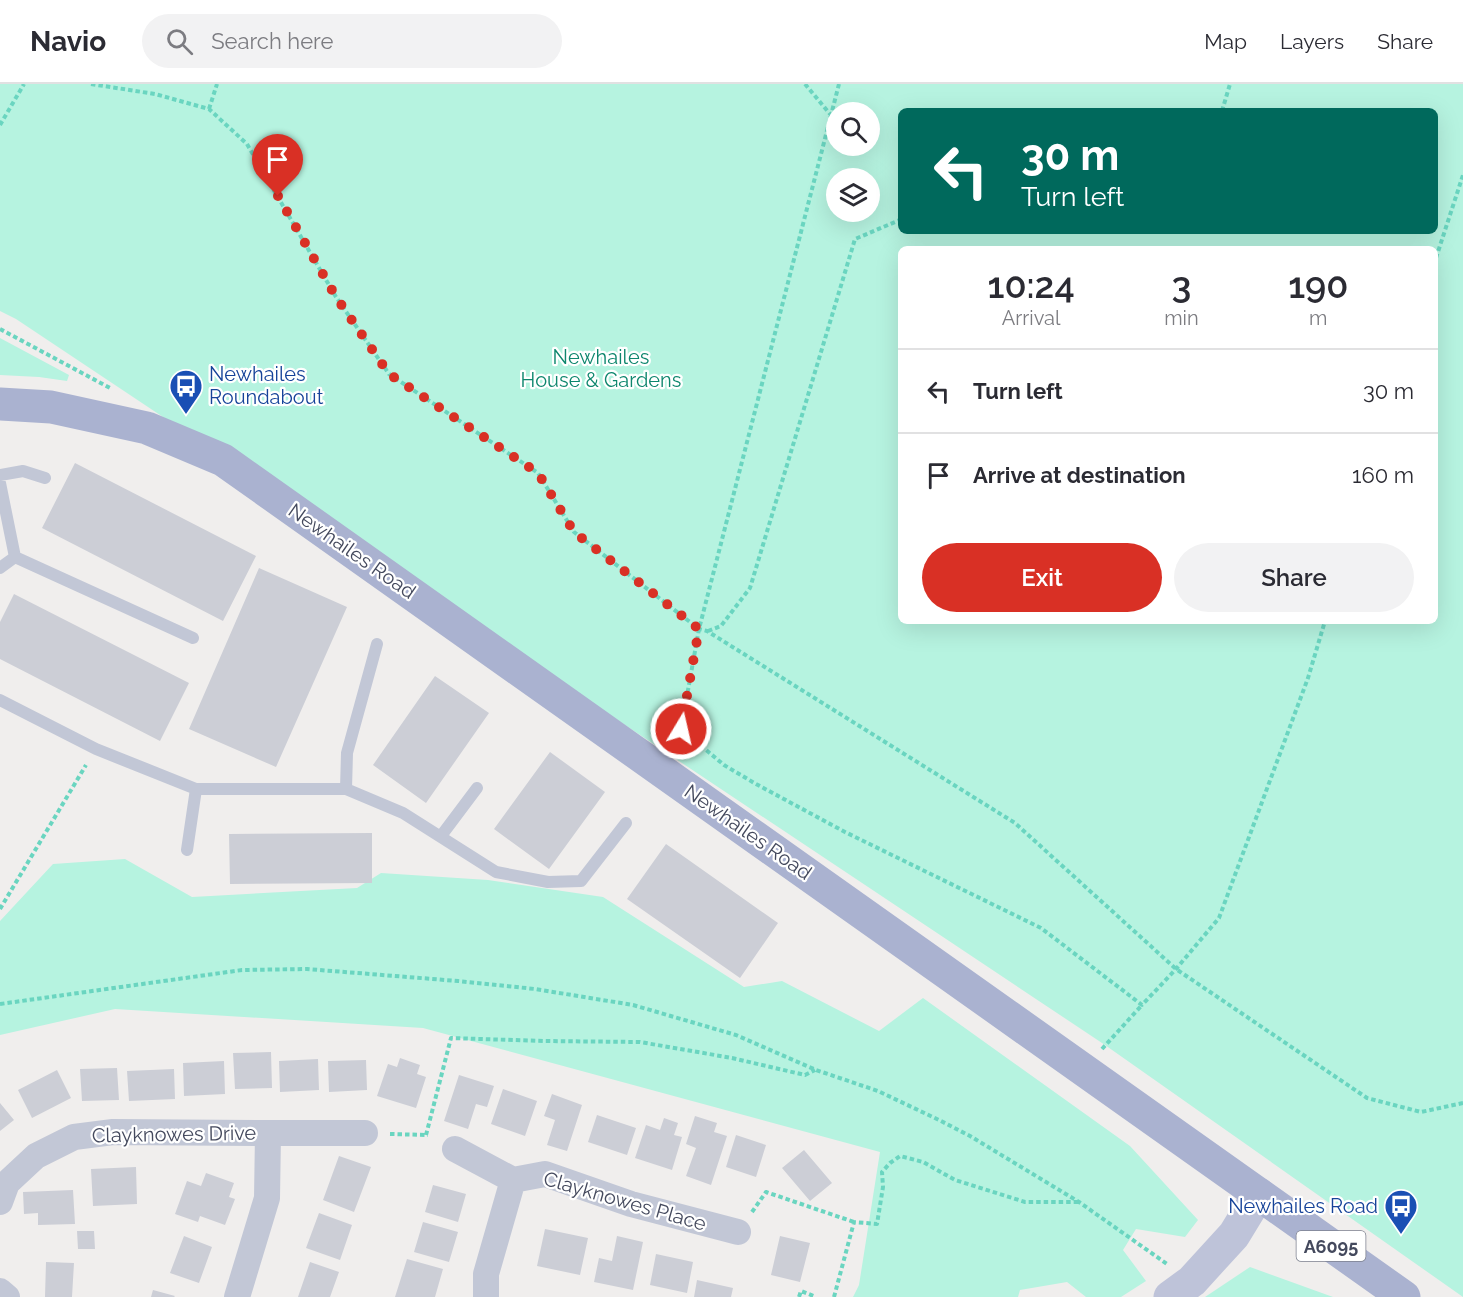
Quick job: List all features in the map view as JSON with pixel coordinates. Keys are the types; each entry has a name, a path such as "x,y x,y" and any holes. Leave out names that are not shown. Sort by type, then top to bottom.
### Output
{"main road":[{"name":"Newhailes Road","path":"0,404 51,407 147,428 223,460 1404,1297"}],"street":[{"name":"Clayknowes Drive","path":"0,1202 7,1183 36,1156 74,1137 113,1132 365,1133"},
{"name":"Clayknowes Drive","path":"237,1297 267,1198 268,1133"},
{"path":"455,1149 513,1180 486,1274 486,1297"},
{"name":"Clayknowes Place","path":"513,1180 545,1174 631,1204 738,1232"},
{"path":"1181,1289 1234,1235 1259,1194"},
{"path":"0,1291 6,1297"}],"lane":[{"path":"0,475 22,471 45,478"},
{"path":"0,483 15,557"},
{"path":"0,568 15,557"},
{"path":"15,557 193,638"},
{"path":"346,789 347,753 377,644"},
{"path":"0,700 96,748 196,789 346,789 403,813 496,872 548,882 581,881 626,823"},
{"path":"441,836 477,788"},
{"path":"187,850 196,789"}],"path":[{"path":"0,125 24,84"},
{"path":"91,84 155,94 209,109 247,144 336,297 389,374 538,473 574,532 699,629 707,631 1015,823 1176,969 1367,1098 1421,1112 1463,1103"},
{"path":"209,109 217,84"},
{"path":"805,84 826,108"},
{"path":"834,102 838,84"},
{"path":"1223,108 1230,84"},
{"path":"826,134 699,629 681,729 724,765 756,784 845,832 1041,928 1142,1005"},
{"path":"1438,252 1463,175"},
{"path":"707,631 721,626 750,588 855,239 898,221"},
{"path":"0,329 111,389"},
{"path":"1085,1071 1105,1045 1176,969 1219,918 1308,678 1324,624"},
{"path":"0,909 96,748"},
{"path":"0,1004 242,970 307,969 535,989 633,1005 736,1035 816,1070 878,1091 949,1125 1079,1202 1181,1289"},
{"path":"426,1135 451,1038 640,1042 732,1058 805,1075 816,1070"},
{"path":"365,1133 426,1135 455,1149"},
{"path":"738,1232 766,1192 854,1222 877,1224 883,1187 882,1172 900,1156 923,1162 955,1180 1025,1202 1079,1202"},
{"path":"834,1297 854,1222"},
{"path":"799,1297 801,1291 816,1297"}],"green space":[{"name":"Newhailes House & Gardens","path":"0,84 1463,84 1463,1297 1105,1045 16,319 0,311"},
{"path":"0,338 69,375 67,381 0,375"},
{"path":"125,859 192,897 357,888 381,873 488,880 603,897 744,987 782,981 879,1031 923,998 1130,1146 1198,1220 1185,1237 1136,1229 1123,1250 1146,1281 1121,1297 1086,1297 1067,1282 1020,1290 1018,1297 853,1297 859,1285 880,1152 423,1028 115,1009 0,1035 0,921 53,864"},
{"path":"1250,1267 1333,1297 1205,1297"}],"building":[{"path":"75,463 256,556 223,621 42,528"},
{"path":"259,568 347,607 276,767 189,729"},
{"path":"14,594 189,683 160,741 0,659 0,622"},
{"path":"435,676 489,713 426,803 373,765"},
{"path":"550,752 605,792 549,869 494,829"},
{"path":"372,833 372,883 230,884 229,834"},
{"path":"666,844 778,923 740,978 627,899"},
{"path":"271,1052 272,1088 235,1089 233,1053"},
{"path":"400,1058 420,1065 417,1074 426,1077 416,1108 377,1096 388,1064 397,1067"},
{"path":"318,1059 319,1090 280,1092 279,1061"},
{"path":"366,1060 367,1090 329,1092 328,1061"},
{"path":"224,1061 225,1094 184,1096 183,1063"},
{"path":"117,1068 119,1100 82,1101 80,1069"},
{"path":"174,1069 175,1099 129,1101 127,1071"},
{"path":"57,1070 71,1098 32,1118 18,1090"},
{"path":"459,1075 494,1086 487,1107 476,1104 468,1129 444,1121"},
{"path":"503,1089 537,1101 525,1136 491,1124"},
{"path":"552,1094 582,1105 567,1151 547,1145 555,1120 544,1116"},
{"path":"0,1103 14,1120 0,1131"},
{"path":"597,1115 636,1128 627,1155 588,1142"},
{"path":"695,1116 717,1123 714,1132 727,1136 711,1185 686,1176 696,1148 686,1144"},
{"path":"664,1118 678,1123 674,1135 682,1137 672,1170 635,1158 646,1125 660,1130"},
{"path":"736,1135 766,1145 756,1177 726,1167"},
{"path":"804,1150 832,1183 810,1201 782,1168"},
{"path":"339,1156 371,1167 354,1212 323,1200"},
{"path":"136,1167 137,1204 93,1206 91,1169"},
{"path":"206,1173 234,1183 229,1197 235,1199 225,1225 200,1216 198,1222 175,1214 187,1181 201,1186"},
{"path":"433,1185 466,1194 458,1222 425,1212"},
{"path":"73,1190 75,1224 38,1225 38,1213 24,1214 23,1192"},
{"path":"319,1213 352,1225 340,1260 306,1248"},
{"path":"423,1222 458,1232 449,1262 414,1252"},
{"path":"545,1229 588,1238 580,1275 537,1266"},
{"path":"77,1231 94,1231 95,1249 78,1249"},
{"path":"184,1236 212,1247 199,1283 170,1273"},
{"path":"617,1236 643,1242 633,1290 594,1282 599,1258 612,1261"},
{"path":"780,1236 810,1243 800,1282 771,1275"},
{"path":"656,1254 693,1262 687,1293 650,1285"},
{"path":"407,1259 443,1269 435,1297 395,1297"},
{"path":"46,1262 74,1263 72,1297 45,1297"},
{"path":"310,1262 339,1272 330,1297 298,1297"},
{"path":"697,1280 733,1288 731,1297 694,1297"},
{"path":"153,1290 175,1296 151,1297"}],"place":[{"name":"Newhailes Roundabout","path":"186,415"},
{"name":"Newhailes Road","path":"1401,1235"}],"route":[{"path":"278,196 336,297 389,374 538,473 574,532 699,629 681,729"}]}
